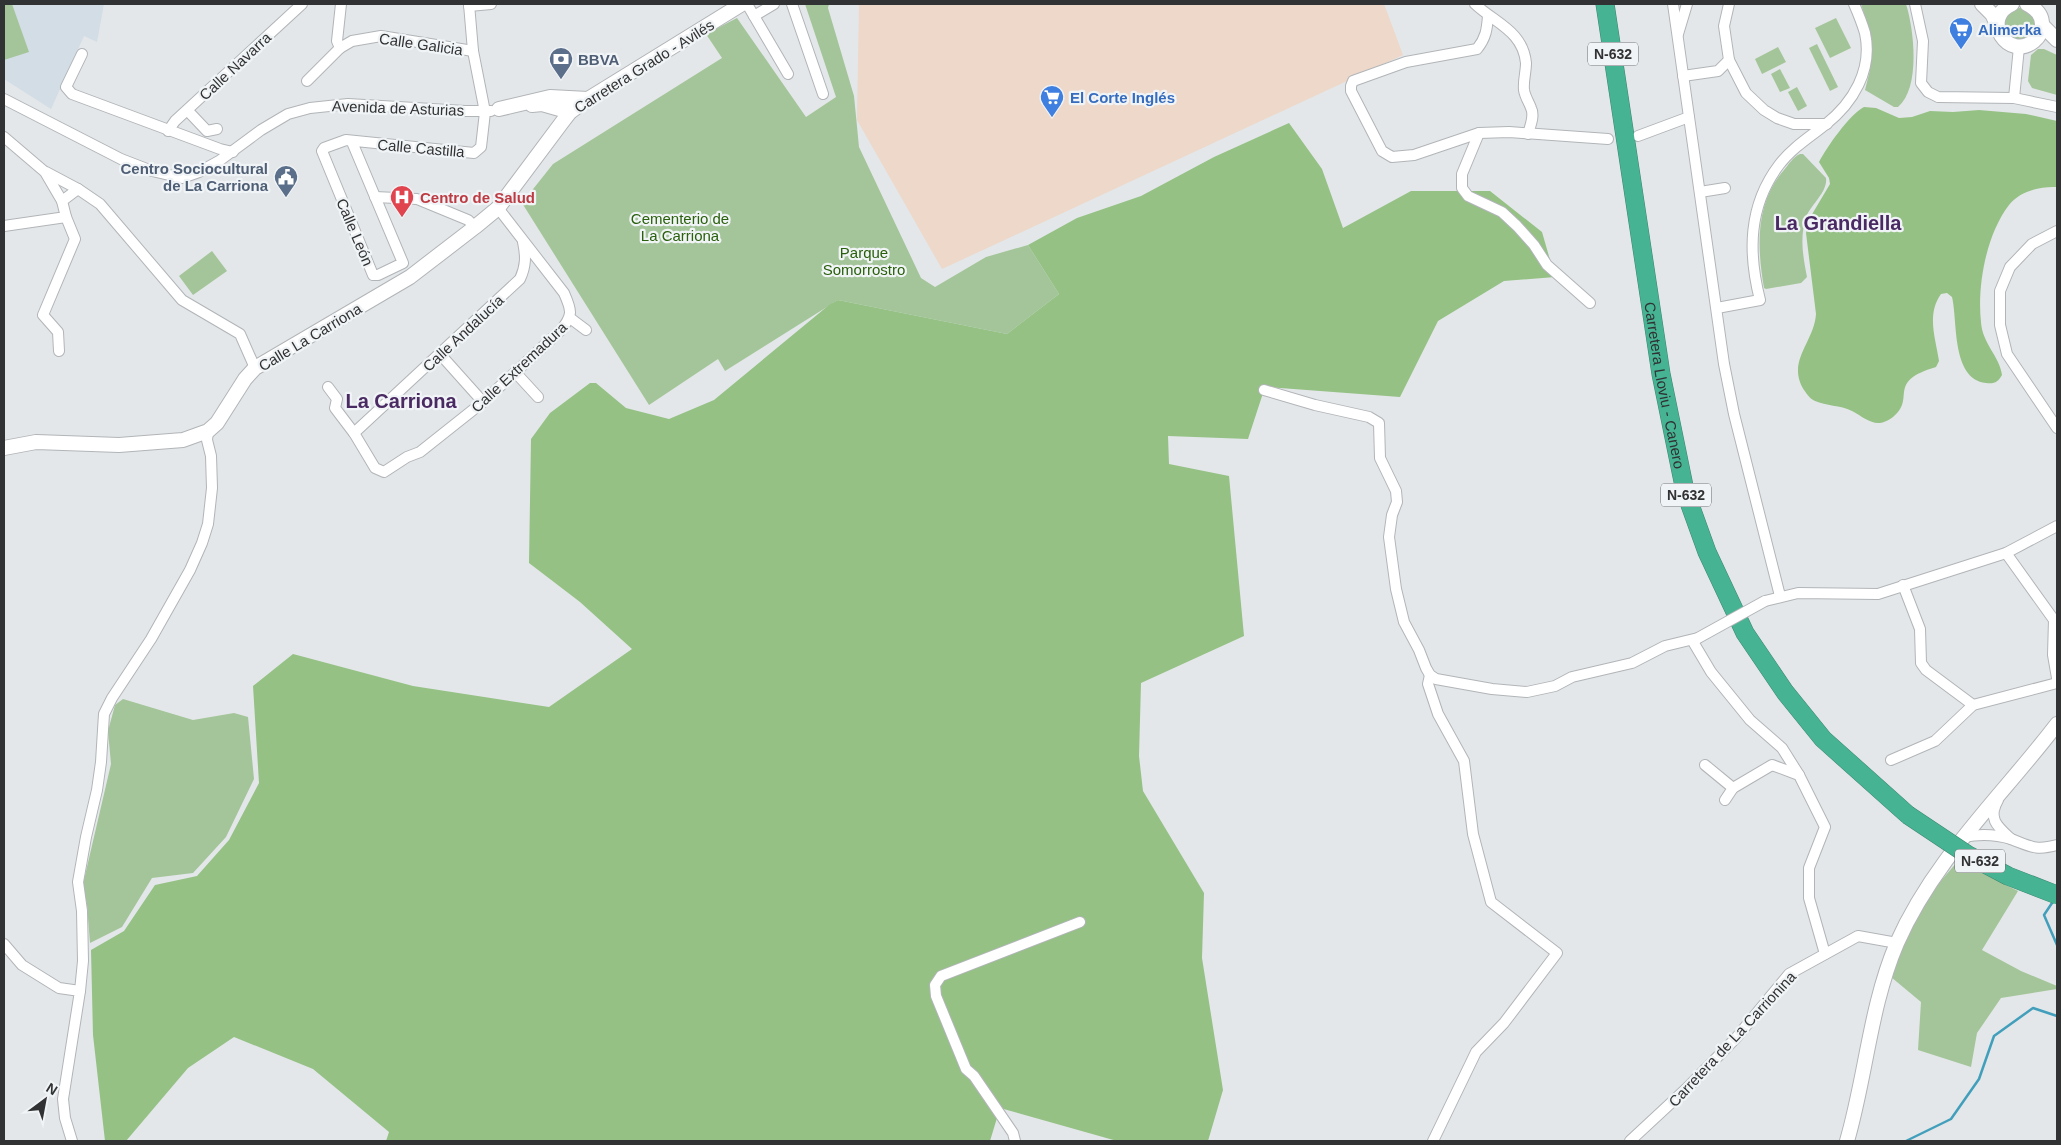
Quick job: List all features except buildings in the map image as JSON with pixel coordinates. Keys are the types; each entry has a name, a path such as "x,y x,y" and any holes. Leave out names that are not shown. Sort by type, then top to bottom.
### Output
{"highway":[{"name":"Carretera Lloviu - Canero","path":"1605,4 1663,384 1684,491 1706,552 1745,634 1785,692 1823,739 1908,815 1968,855 2008,876 2057,895"},
{"path":"1614,4 1621,104"}],"main road":[{"name":"Carretera Grado - Avilés","path":"498,208 570,112 742,4"},
{"path":"1982,4 1992,14 2001,37 2006,42 2019,47 2026,46 2040,20"},
{"path":"1997,24 2006,4"},
{"path":"2027,4 2034,8 2040,20 2057,41"},
{"name":"Avenida de Asturias","path":"499,109 550,97 588,99"},
{"name":"Avenida de Asturias","path":"499,109 542,104 570,112"},
{"name":"Calle La Carriona","path":"208,432 217,423 245,379 255,368 410,277 498,208"},
{"path":"4,448 36,442 119,445 174,441 208,432"},
{"path":"1847,1141 1858,1098 1877,1001 1897,943 1935,876 1962,837 2057,724"}],"street":[{"name":"Calle Navarra","path":"168,131 175,121 302,4"},
{"path":"340,48 337,41 341,4"},
{"path":"469,5 491,4"},
{"path":"747,4 788,74"},
{"path":"754,16 774,4"},
{"path":"792,4 823,94"},
{"path":"1475,4 1488,16 1506,26 1519,42 1526,61 1524,88 1526,99 1532,110 1532,120 1528,134"},
{"path":"1673,4 1724,364 1734,414 1780,596"},
{"path":"1677,38 1687,4"},
{"path":"1729,4 1724,26 1729,60 1746,93 1764,110 1777,118 1794,124 1827,124"},
{"path":"1717,308 1760,300 1751,254 1754,225 1763,191 1779,166 1796,147 1827,124 1849,101 1856,90 1866,63 1865,33 1854,4"},
{"path":"1915,4 1923,41 1921,83 1928,92 1938,97 2014,98 2057,107"},
{"name":"Calle Castilla","path":"324,148 346,140 474,153 482,147 485,112 473,51 469,5"},
{"path":"1488,16 1484,41 1477,49 1406,62 1353,81 1351,91 1382,151 1392,157 1414,155 1479,134 1528,134 1608,139"},
{"name":"Calle Galicia","path":"307,81 340,48 352,42 381,36 473,51"},
{"path":"2014,98 2019,47"},
{"path":"82,54 66,87 72,94 168,131 233,152"},
{"path":"1683,76 1718,71 1729,60"},
{"name":"Avenida de Asturias","path":"4,99 122,159 152,171 182,178 199,172 233,152 261,130 288,114 327,105 348,104 485,112 499,109"},
{"path":"188,111 207,131 217,129"},
{"path":"1638,136 1689,117"},
{"path":"1479,134 1462,174 1462,188 1468,196 1502,212 1534,245 1547,265 1590,303"},
{"path":"4,137 45,172 78,189 100,204 182,300 240,334 255,368"},
{"path":"352,142 410,277"},
{"name":"Calle León","path":"324,148 322,151 323,156 373,275 378,275 403,263"},
{"path":"45,172 62,201 74,239 43,315 58,332 59,351"},
{"path":"1700,192 1725,188"},
{"path":"62,201 78,189"},
{"path":"375,197 417,199 468,220 475,227"},
{"name":"Calle Extremadura","path":"354,433 374,468 384,472 407,456 420,452 483,402 561,330 570,318 570,308 564,293 498,208"},
{"path":"4,226 66,217"},
{"path":"2057,231 2032,244 2010,267 2000,291 2000,325 2007,354 2057,428"},
{"name":"Calle Andalucía","path":"354,433 520,279 525,268 526,255 523,241"},
{"path":"570,318 586,330"},
{"path":"440,354 483,402"},
{"path":"515,372 538,397"},
{"path":"328,387 337,399 335,408 354,433"},
{"path":"1264,390 1315,405 1370,417 1379,423 1380,458 1396,491 1397,502 1392,515 1389,537 1396,589 1404,622 1430,675 1436,679 1461,684 1527,692 1554,686 1572,677 1632,663 1665,646 1695,639 1765,601 1780,596 1798,593 1878,594 2006,553 2057,526"},
{"path":"72,1141 65,1118 63,1099 83,961 82,911 78,882 99,780 104,714 185,579 202,543 208,524 212,488 211,456 207,440 208,432"},
{"path":"2006,553 2054,620 2052,655 2057,678"},
{"path":"1903,585 1920,629 1921,662 1926,670 1974,705"},
{"path":"1695,639 1711,672 1728,690 1750,720 1782,748 1799,775 1824,827 1809,868 1809,898 1825,954"},
{"path":"1430,675 1428,684 1438,714 1464,760 1473,834 1491,902 1557,953 1504,1023 1476,1052 1433,1141"},
{"path":"1891,760 1935,741 1974,705 2057,683"},
{"path":"1705,765 1732,788"},
{"path":"1725,800 1732,788 1772,766 1799,775"},
{"path":"2011,840 1996,825 1993,813 1996,803 2016,775"},
{"path":"1962,837 1982,835 2011,840 2023,846 2037,848 2057,845"},
{"path":"1016,1141 1013,1133 974,1076 966,1068 936,996 935,985 941,976 1080,922"},
{"name":"Carretera de La Carrionina","path":"1630,1141 1686,1089 1736,1038 1789,974 1858,936 1897,943"},
{"path":"4,944 22,965 58,988 80,991"}],"shaded area":[{"path":"4,4 104,4 97,42 84,36 51,109 4,79"},
{"path":"859,4 1384,4 1403,55 942,269 857,120"}],"green space":[{"path":"4,4 12,4 29,52 4,60"},
{"name":"Cementerio de La Carriona","path":"805,4 829,4 828,8 854,96 859,147 921,278 935,287 986,257 1028,245 1059,294 1007,334 838,300 725,371 718,359 649,405 522,203 553,164 722,58 706,34 737,18 806,117 836,97"},
{"path":"1861,4 1906,4 1913,43 1913,73 1905,98 1898,107 1894,107 1865,90 1870,70 1872,39"},
{"path":"2020,8 2031,13 2036,24 2031,35 2020,40 2009,35 2004,24 2009,13"},
{"path":"1836,18 1851,48 1830,58 1815,28"},
{"path":"1817,44 1838,87 1830,91 1809,48"},
{"path":"1778,47 1786,62 1762,74 1755,59"},
{"path":"2038,49 2044,49 2057,55 2057,95 2032,88 2028,81 2031,55"},
{"path":"1780,69 1790,88 1780,92 1771,74"},
{"path":"1797,87 1807,106 1798,111 1788,92"},
{"path":"1864,107 1876,108 1899,118 1912,117 1930,111 1979,110 2026,114 2057,121 2057,187 2031,190 2019,196 2009,205 1994,231 1985,261 1980,293 1982,330 2001,368 2002,375 1996,382 1986,383 1975,379 1967,371 1961,360 1958,348 1952,297 1947,293 1941,294 1936,302 1933,319 1939,361 1936,367 1911,378 1906,384 1900,410 1893,417 1882,423 1867,420 1847,409 1813,400 1804,390 1799,380 1798,370 1799,361 1811,334 1816,314 1806,233 1811,216 1830,184 1829,178 1819,162 1845,124"},
{"path":"1289,123 1322,169 1343,228 1411,191 1490,191 1542,232 1555,277 1504,281 1438,321 1400,397 1265,387 1248,439 1168,436 1169,464 1229,476 1244,636 1141,683 1139,756 1143,791 1204,893 1202,958 1223,1090 1208,1141 1117,1141 1000,1108 990,1141 386,1141 389,1132 313,1069 234,1037 188,1068 126,1141 105,1141 93,1035 91,950 124,931 155,885 197,876 229,840 259,783 253,686 293,654 413,686 549,707 632,649 580,602 529,563 531,439 550,413 590,383 596,383 626,408 669,419 714,400 829,305 838,300 1007,334 1059,294 1028,245 1077,218 1141,196 1214,157"},
{"path":"1800,154 1803,154 1826,178 1825,188 1809,211 1803,231 1804,261 1807,277 1801,283 1766,289 1764,288 1760,257 1760,226 1763,211 1775,183 1791,161"},
{"path":"212,251 227,271 193,295 179,276"},
{"path":"123,699 193,720 234,713 248,717 254,779 226,837 193,873 152,878 122,927 90,943 83,884 111,764 108,731 115,705"},
{"path":"1958,861 2018,891 1982,950 2021,971 2057,986 2057,989 2001,998 1977,1033 1971,1067 1918,1050 1921,1002 1891,977 1913,913"}],"waterway":[{"path":"2054,900 2044,915 2057,945"},
{"path":"1906,1141 1951,1119 1979,1079 1994,1036 2033,1008 2057,1016"}],"place":[{"name":"Alimerka","path":"1961,50"},
{"name":"BBVA","path":"561,80"},
{"name":"El Corte Inglés","path":"1052,118"},
{"name":"Centro Sociocultural de La Carriona","path":"286,198"},
{"name":"Centro de Salud","path":"402,218"}],"district":[{"name":"La Grandiella","path":"1838,223"},
{"name":"La Carriona","path":"401,401"}],"park label":[{"name":"Parque Somorrostro","path":"864,260"}]}
